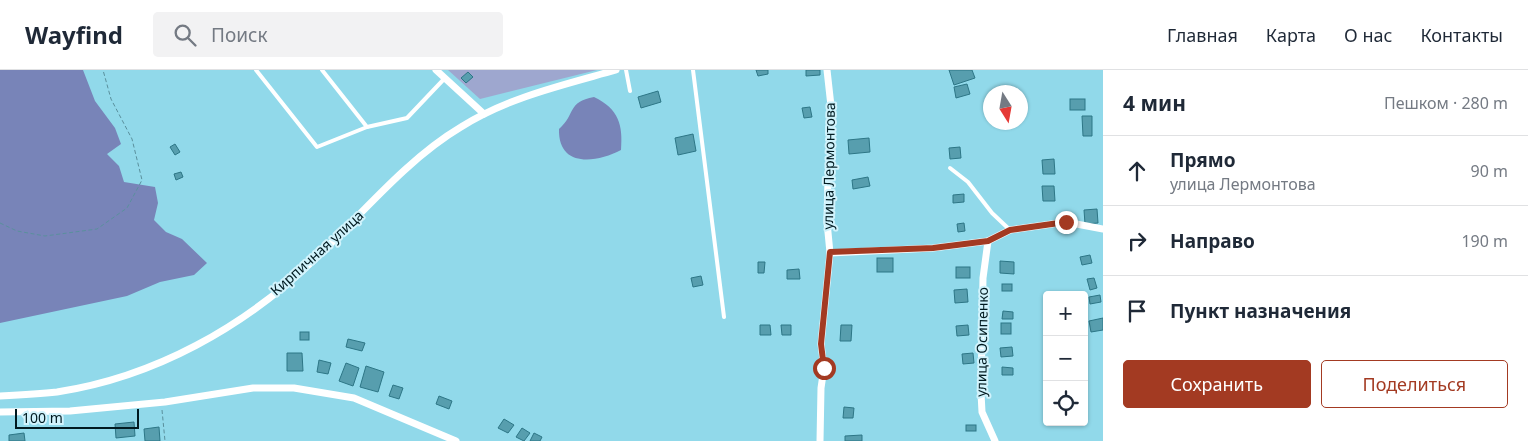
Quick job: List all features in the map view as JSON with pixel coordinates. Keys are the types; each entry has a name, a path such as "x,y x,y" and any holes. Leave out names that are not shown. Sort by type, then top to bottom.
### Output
{"street":[{"path":"436,70 484,114"},
{"name":"Кирпичная улица","path":"0,396 56,392 92,385 160,363 194,347 226,328 286,284 314,260 396,179 438,142 484,114 512,101 541,90 616,70"},
{"name":"улица Лермонтова","path":"820,441 821,388 824,368 821,344 830,252 827,222 831,151 831,106 827,70"},
{"path":"830,252 933,248 988,241 1010,230 1066,222 1103,229"},
{"name":"улица Осипенко","path":"988,241 983,278 983,340 980,393 982,412 995,441"},
{"path":"0,412 70,411 165,402 254,388 294,388 354,398 456,441"}],"lane":[{"path":"256,70 318,147 367,127 407,118 445,78"},
{"path":"322,70 367,127"},
{"path":"626,70 630,91"},
{"path":"694,70 724,317"},
{"path":"950,168 968,182 992,214 1010,230"}],"path":[{"path":"0,223 17,231 45,236 97,229 127,208 142,180 132,139 111,98 103,70"},
{"path":"165,402 162,413 165,441"}],"shaded area":[{"path":"0,70 83,70 95,101 115,128 121,144 107,154 119,166 124,182 155,187 158,203 154,220 166,232 182,239 207,263 194,275 160,282 127,296 0,323"},
{"path":"448,70 597,70 480,99"},
{"path":"594,97 609,107 618,119 621,133 621,150 601,158 580,159 565,151 560,142 559,129 576,105 585,99"}],"building":[{"path":"756,70 768,70 768,74 758,76"},
{"path":"806,70 820,70 820,75 806,76"},
{"path":"949,70 972,70 975,78 954,85"},
{"path":"468,72 473,77 466,83 461,78"},
{"path":"967,84 970,94 956,98 954,87"},
{"path":"658,91 661,102 641,108 638,97"},
{"path":"1070,99 1085,99 1085,110 1070,110"},
{"path":"810,107 812,117 804,118 802,108"},
{"path":"1082,116 1092,116 1092,136 1083,136"},
{"path":"693,134 696,151 678,155 675,138"},
{"path":"869,138 870,152 849,154 848,140"},
{"path":"175,144 180,152 175,155 170,147"},
{"path":"960,147 961,158 950,159 949,148"},
{"path":"1054,159 1055,174 1043,174 1042,160"},
{"path":"181,172 183,177 176,180 174,174"},
{"path":"868,177 870,186 853,189 852,180"},
{"path":"1042,186 1054,186 1055,201 1043,201"},
{"path":"964,194 964,202 953,203 953,195"},
{"path":"1097,209 1098,223 1085,224 1084,210"},
{"path":"964,223 965,231 958,232 957,224"},
{"path":"1090,255 1092,263 1082,265 1080,257"},
{"path":"877,258 893,258 893,272 877,272"},
{"path":"1000,261 1014,262 1014,274 1000,273"},
{"path":"758,262 765,262 764,273 758,273"},
{"path":"956,267 970,267 970,278 956,278"},
{"path":"799,269 800,279 787,279 787,270"},
{"path":"701,276 703,285 693,287 691,278"},
{"path":"1094,278 1097,288 1090,290 1087,279"},
{"path":"1002,284 1012,284 1012,291 1002,291"},
{"path":"967,289 968,302 955,303 954,290"},
{"path":"1100,295 1101,302 1090,304 1089,297"},
{"path":"1003,311 1013,312 1013,319 1002,319"},
{"path":"1103,318 1103,330 1091,332 1089,321"},
{"path":"1001,323 1011,323 1011,334 1001,334"},
{"path":"760,325 770,325 771,335 760,335"},
{"path":"781,325 791,325 791,335 782,335"},
{"path":"841,325 852,325 851,341 840,341"},
{"path":"968,325 969,335 957,336 956,326"},
{"path":"300,332 309,332 309,340 300,340"},
{"path":"348,339 365,343 362,351 346,347"},
{"path":"1012,347 1013,356 1001,357 1000,348"},
{"path":"287,353 302,353 303,371 287,371"},
{"path":"973,353 974,363 963,364 962,354"},
{"path":"319,360 331,363 328,374 317,372"},
{"path":"346,363 359,368 353,386 339,381"},
{"path":"366,366 384,372 378,392 360,387"},
{"path":"1002,367 1013,368 1013,375 1002,375"},
{"path":"393,385 403,388 399,399 389,396"},
{"path":"439,396 452,401 449,409 436,404"},
{"path":"844,407 854,408 853,418 843,418"},
{"path":"504,419 514,425 508,433 498,428"},
{"path":"134,422 135,436 116,438 115,424"},
{"path":"966,425 976,425 976,431 966,431"},
{"path":"159,427 160,441 145,441 144,429"},
{"path":"522,428 530,433 524,441 516,437"},
{"path":"24,433 25,441 9,441 9,435"},
{"path":"534,433 542,437 540,441 530,441"},
{"path":"862,435 862,441 845,441 845,436"}],"route":[{"path":"824,368 821,344 830,252 933,248 988,241 1010,230 1066,222"}]}
